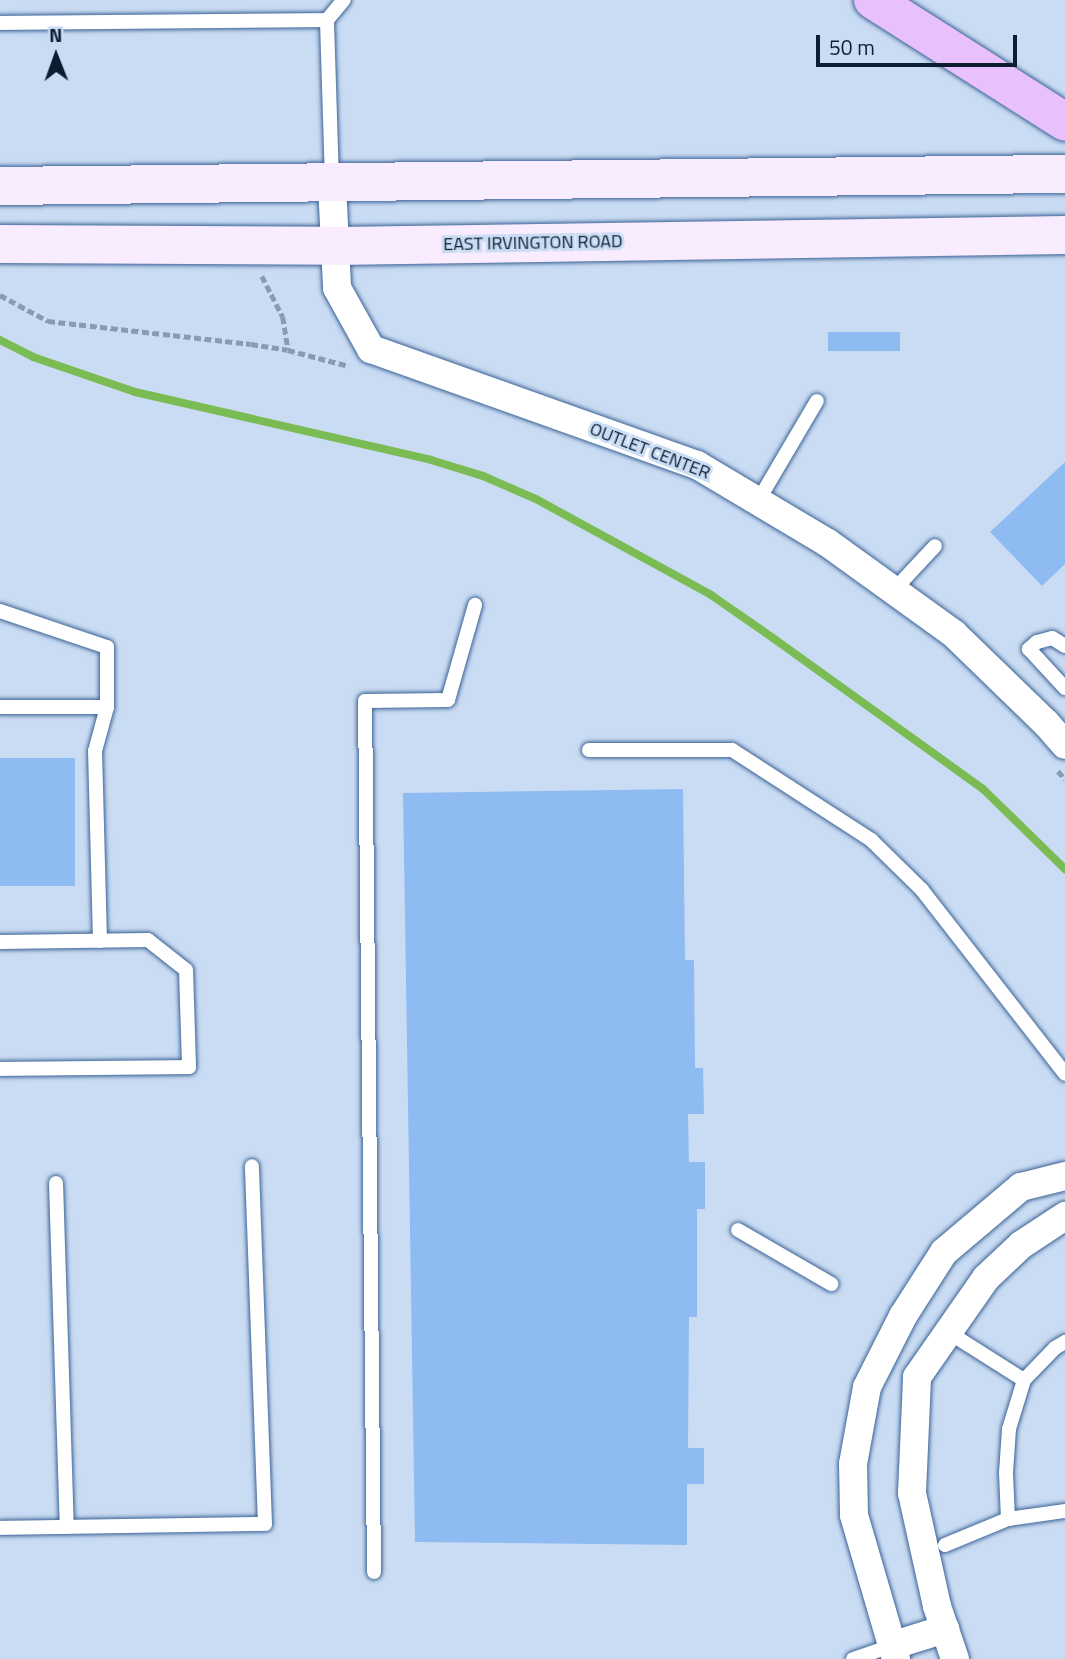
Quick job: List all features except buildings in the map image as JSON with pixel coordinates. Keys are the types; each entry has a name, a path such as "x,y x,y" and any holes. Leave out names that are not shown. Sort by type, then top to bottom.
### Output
{"highway":[{"path":"873,0 1042,110 1065,132"}],"main road":[{"path":"0,186 1065,174"},
{"name":"EAST IRVINGTON ROAD","path":"0,244 336,246 1065,235"}],"street":[{"name":"OUTLET CENTER","path":"332,184 337,288 371,349 697,465 758,501 828,543 954,634 1046,723 1057,754"},
{"path":"945,1629 893,1652 854,1515 853,1464 867,1387 897,1326 944,1252 1021,1187 1065,1176"},
{"path":"956,1659 937,1606 912,1493 917,1377 986,1278 1021,1245 1065,1216"},
{"path":"897,1326 941,1344"}],"lane":[{"path":"332,184 327,20 344,0"},
{"path":"0,23 327,20"},
{"path":"758,501 817,401"},
{"path":"894,590 935,546"},
{"path":"374,1572 365,701 448,700 475,605"},
{"path":"0,611 107,647 107,706 95,751 100,940"},
{"path":"1065,646 1052,638 1037,642 1029,649 1065,688"},
{"path":"0,707 107,706"},
{"path":"589,750 732,750 872,841 922,890 1065,1074"},
{"path":"0,942 148,940 186,970 189,1067 0,1069"},
{"path":"0,1528 265,1524 252,1166"},
{"path":"56,1183 67,1527"},
{"path":"738,1230 831,1284"},
{"path":"1008,1518 1006,1473 1009,1429 1024,1380 1055,1348 1065,1342"},
{"path":"941,1344 1024,1380"},
{"path":"945,1545 1008,1518 1065,1511"},
{"path":"853,1659 893,1652"}],"path":[{"path":"259,271 284,317 288,350"},
{"path":"0,295 48,321 288,350 354,367"},
{"path":"1057,754 1065,779"}],"waterway":[{"path":"0,340 33,357 135,392 431,460 483,476 536,499 711,595 773,638 983,789 1065,869"}]}
